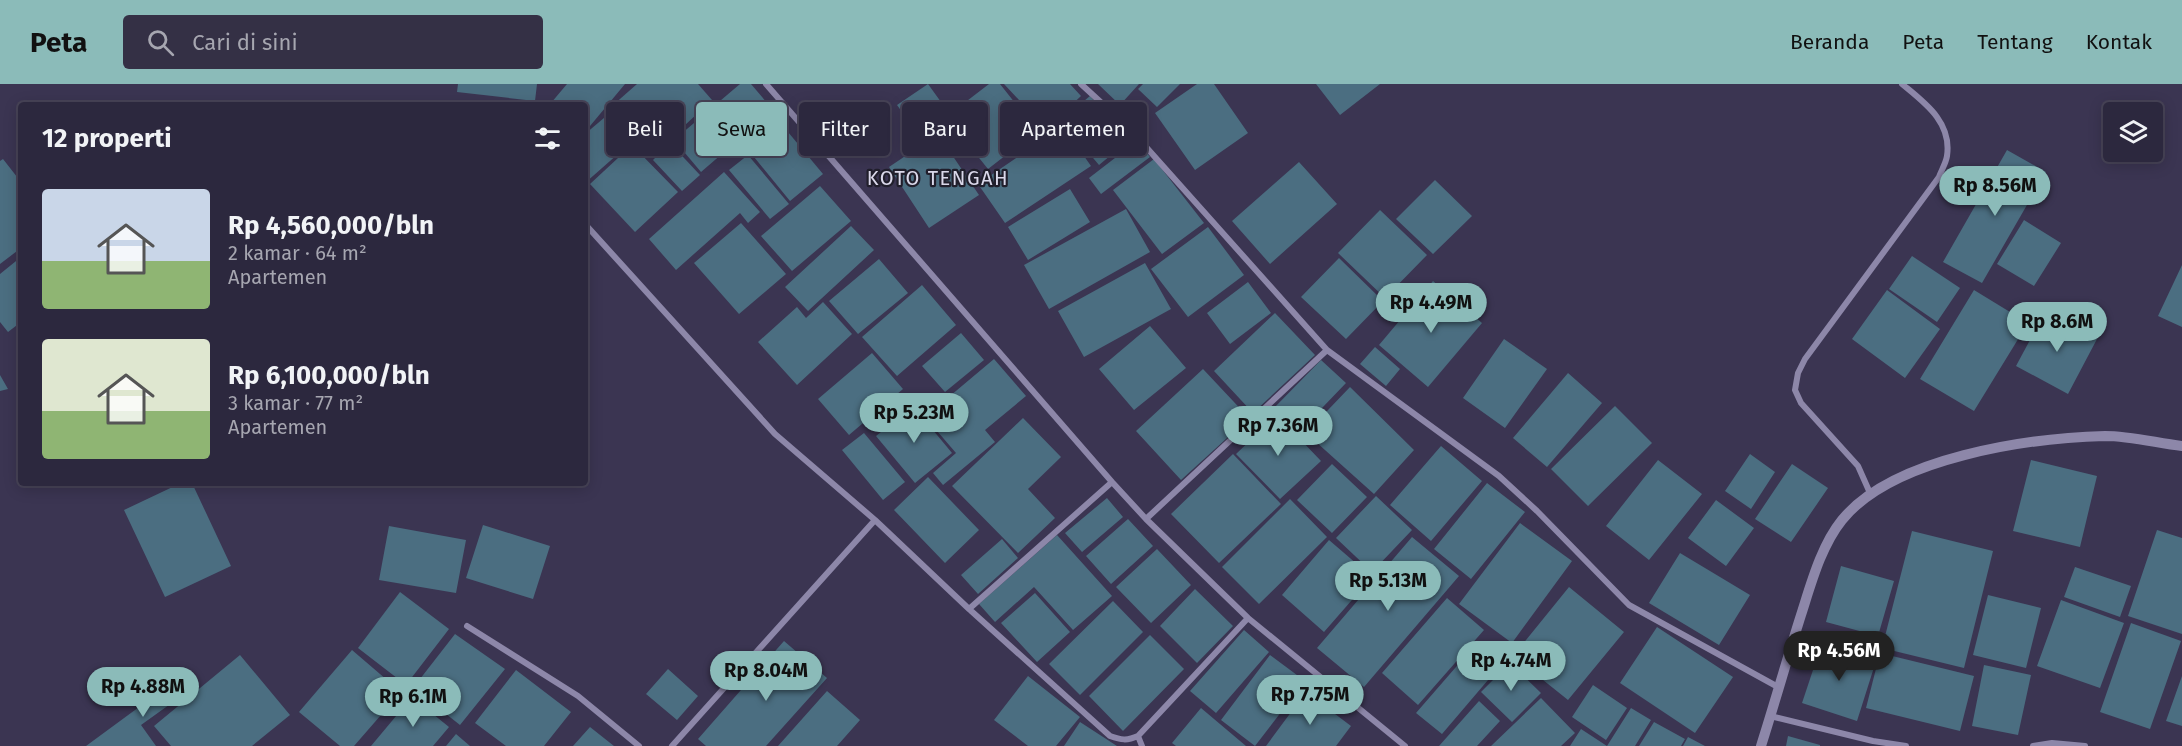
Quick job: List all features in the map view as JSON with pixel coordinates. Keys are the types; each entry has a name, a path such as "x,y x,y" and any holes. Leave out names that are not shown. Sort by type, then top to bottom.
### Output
{"street":[{"path":"766,84 1146,519 1248,618 1406,746"},
{"path":"1081,84 1130,129 1327,350 1499,476 1537,511 1629,605 1778,687"},
{"path":"1870,494 1858,466 1801,403 1796,390 1798,373 1805,359 1939,177 1947,156 1946,132 1936,112 1902,84"},
{"path":"588,227 775,434 874,520 1110,736 1120,740 1129,740 1138,736 1248,618"},
{"path":"1146,519 1327,350"},
{"path":"1761,746 1816,565 1842,520 1870,494 1913,472 1965,454 2036,442 2107,436 2182,446"},
{"path":"969,609 1112,482"},
{"path":"672,746 874,520"},
{"path":"467,626 578,696 639,746"},
{"path":"1770,716 1873,741 1906,746"},
{"path":"1138,736 1142,746"},
{"path":"2033,746 2052,743 2085,746"}],"building":[{"path":"458,84 537,84 535,101 457,92"},
{"path":"567,84 625,84 610,102 606,102 606,107 588,128 588,102 552,102"},
{"path":"637,84 698,84 712,100 696,102 696,115 684,126 684,102 617,102"},
{"path":"740,84 751,84 766,102 719,102"},
{"path":"928,84 941,102 902,102 902,112 897,105"},
{"path":"989,84 1000,84 1014,102 1000,102 1000,156 1005,156 988,169 978,156 988,156 988,102 966,102"},
{"path":"1004,84 1070,84 1081,96 1075,102 1021,102"},
{"path":"1098,84 1139,84 1123,102 1117,102"},
{"path":"1143,84 1180,84 1157,107 1138,89"},
{"path":"1197,84 1214,84 1248,133 1195,170 1155,113"},
{"path":"1316,84 1380,84 1340,115"},
{"path":"1090,96 1095,102 1083,102"},
{"path":"606,116 606,156 616,156 588,180 588,131"},
{"path":"696,121 696,156 720,156 701,172 684,152 684,132"},
{"path":"787,131 799,145 799,156 808,156 823,174 790,201 753,156 787,156"},
{"path":"2007,150 2046,172 1982,283 1943,262"},
{"path":"1147,153 1150,157 1101,194 1089,178 1118,156 1147,156"},
{"path":"620,156 643,156 678,192 635,232 590,184"},
{"path":"657,156 682,156 700,175 682,191 653,160"},
{"path":"749,156 789,204 770,219 729,170"},
{"path":"905,156 953,156 979,195 929,228 889,167"},
{"path":"1019,156 1084,156 1091,166 1005,223 978,184"},
{"path":"1091,156 1110,156 1099,165"},
{"path":"3,159 18,178 18,250 0,264 0,161"},
{"path":"1154,159 1204,223 1162,254 1113,190"},
{"path":"1299,162 1337,204 1270,264 1232,221"},
{"path":"724,172 760,212 748,223 740,213 676,270 649,239"},
{"path":"1435,180 1472,216 1433,254 1396,219"},
{"path":"820,186 851,221 792,271 761,236"},
{"path":"1070,189 1090,222 1028,260 1008,227"},
{"path":"1126,209 1150,252 1049,309 1024,265"},
{"path":"1380,210 1427,255 1385,298 1338,253"},
{"path":"2024,220 2061,243 2034,286 1997,264"},
{"path":"741,223 786,274 739,314 694,263"},
{"path":"851,226 874,250 808,311 785,287"},
{"path":"1208,227 1244,275 1188,317 1151,269"},
{"path":"1912,256 1960,288 1937,322 1889,289"},
{"path":"1339,258 1383,301 1346,339 1301,297"},
{"path":"18,259 18,324 8,332 0,322 0,274"},
{"path":"879,259 908,293 858,334 829,301"},
{"path":"1145,263 1171,309 1084,357 1058,311"},
{"path":"2182,265 2182,327 2158,316"},
{"path":"1433,281 1482,323 1428,387 1379,345"},
{"path":"1248,282 1271,313 1230,344 1207,313"},
{"path":"922,285 956,325 897,376 862,337"},
{"path":"1887,290 1940,329 1905,378 1852,339"},
{"path":"1974,290 2028,323 1974,411 1920,379"},
{"path":"823,302 852,334 797,385 758,342 797,307 806,318"},
{"path":"2045,312 2097,339 2068,394 2016,366"},
{"path":"1275,313 1315,355 1253,413 1214,371"},
{"path":"1150,326 1186,368 1134,410 1099,369"},
{"path":"961,333 984,360 945,392 922,366"},
{"path":"1504,339 1547,369 1505,428 1463,398"},
{"path":"1375,347 1400,369 1386,386 1360,364"},
{"path":"872,353 903,389 849,435 818,399"},
{"path":"994,359 1026,396 985,430 995,442 943,485 933,473 956,453 925,417"},
{"path":"1321,360 1346,383 1298,433 1273,409"},
{"path":"1203,369 1249,418 1181,480 1136,431"},
{"path":"1568,373 1602,403 1547,467 1513,438"},
{"path":"0,375 8,389 0,391"},
{"path":"1350,387 1414,450 1374,494 1306,433"},
{"path":"913,406 952,453 915,483 876,436"},
{"path":"1615,406 1652,443 1588,506 1551,469"},
{"path":"1277,415 1321,461 1280,499 1236,454"},
{"path":"1023,418 1061,457 1028,489 1055,518 1018,553 952,486"},
{"path":"864,433 905,482 883,500 842,450"},
{"path":"1441,446 1482,481 1431,541 1390,505"},
{"path":"1233,454 1281,504 1219,563 1171,514"},
{"path":"1750,454 1775,472 1751,509 1725,491"},
{"path":"1658,460 1702,494 1649,560 1606,526"},
{"path":"2031,460 2097,476 2080,547 2013,531"},
{"path":"1332,464 1367,497 1332,533 1297,500"},
{"path":"1792,464 1828,488 1791,542 1755,519"},
{"path":"928,477 979,530 945,563 894,510"},
{"path":"1487,483 1525,512 1471,579 1434,549"},
{"path":"175,486 193,486 231,566 165,597 124,510"},
{"path":"1376,496 1412,530 1372,572 1336,538"},
{"path":"1107,498 1123,517 1082,552 1065,533"},
{"path":"1290,499 1327,537 1259,604 1222,567"},
{"path":"1716,500 1754,528 1726,566 1688,538"},
{"path":"1128,519 1153,546 1111,584 1086,556"},
{"path":"1520,523 1572,561 1512,643 1459,604"},
{"path":"483,525 550,546 533,599 466,578"},
{"path":"389,526 466,540 456,593 379,580"},
{"path":"2157,530 2182,538 2182,634 2128,616"},
{"path":"1912,531 1993,551 1964,668 1882,648"},
{"path":"1057,535 1112,596 1073,630 1034,587 995,622 979,604"},
{"path":"1412,537 1459,576 1364,687 1317,648"},
{"path":"1002,539 1018,558 978,594 961,575"},
{"path":"1329,540 1372,577 1324,632 1282,595"},
{"path":"1157,549 1191,585 1151,623 1116,587"},
{"path":"1680,553 1750,595 1719,645 1649,603"},
{"path":"1841,566 1894,581 1878,636 1826,622"},
{"path":"2075,567 2131,586 2120,617 2064,597"},
{"path":"1569,587 1624,632 1568,700 1513,656"},
{"path":"1195,589 1233,626 1197,663 1160,626"},
{"path":"400,592 449,629 406,685 358,648"},
{"path":"1035,593 1070,632 1037,662 1001,623"},
{"path":"1988,595 2041,608 2026,668 1973,655"},
{"path":"1447,598 1484,630 1418,705 1382,673"},
{"path":"2061,600 2124,623 2100,688 2037,666"},
{"path":"1113,601 1143,632 1080,695 1049,664"},
{"path":"2131,623 2181,641 2150,729 2100,712"},
{"path":"1657,627 1733,677 1695,733 1620,683"},
{"path":"1244,630 1269,652 1216,713 1190,691"},
{"path":"455,634 505,669 460,725 413,688"},
{"path":"1150,635 1184,669 1123,731 1089,696"},
{"path":"784,641 827,678 766,746 706,746 698,739"},
{"path":"1822,643 1876,661 1857,721 1802,703"},
{"path":"352,650 401,692 354,746 340,746 299,712"},
{"path":"1469,652 1494,673 1442,734 1416,713"},
{"path":"1880,653 1974,676 1960,731 1866,708"},
{"path":"240,655 290,715 252,746 171,746 154,726"},
{"path":"1270,655 1305,681 1255,746 1221,720"},
{"path":"1510,663 1541,693 1512,722 1481,692"},
{"path":"1984,665 2031,675 2018,735 1972,726"},
{"path":"668,669 698,696 677,720 646,694"},
{"path":"516,670 571,712 544,746 506,746 475,723"},
{"path":"184,674 194,687 141,725 156,746 86,746"},
{"path":"1028,676 1080,717 1056,746 1028,746 994,720"},
{"path":"2182,676 2182,726 2166,721"},
{"path":"1593,685 1627,708 1606,740 1572,717"},
{"path":"827,691 860,720 837,746 778,746"},
{"path":"1306,692 1351,726 1336,746 1266,746"},
{"path":"412,697 449,727 433,746 371,746"},
{"path":"1541,698 1575,733 1561,746 1491,746"},
{"path":"1479,701 1500,721 1477,746 1439,746"},
{"path":"1201,708 1246,746 1176,746 1172,743"},
{"path":"1631,708 1651,720 1635,746 1607,746"},
{"path":"1080,722 1117,746 1064,746"},
{"path":"1654,722 1685,739 1681,746 1639,746"},
{"path":"590,727 614,746 573,746"},
{"path":"1581,729 1607,746 1570,746"},
{"path":"456,734 470,746 446,746"},
{"path":"1788,736 1820,745 1820,746 1786,746"},
{"path":"1688,737 1705,746 1683,746"}],"district":[{"name":"KOTO TENGAH","path":"938,178"}]}
